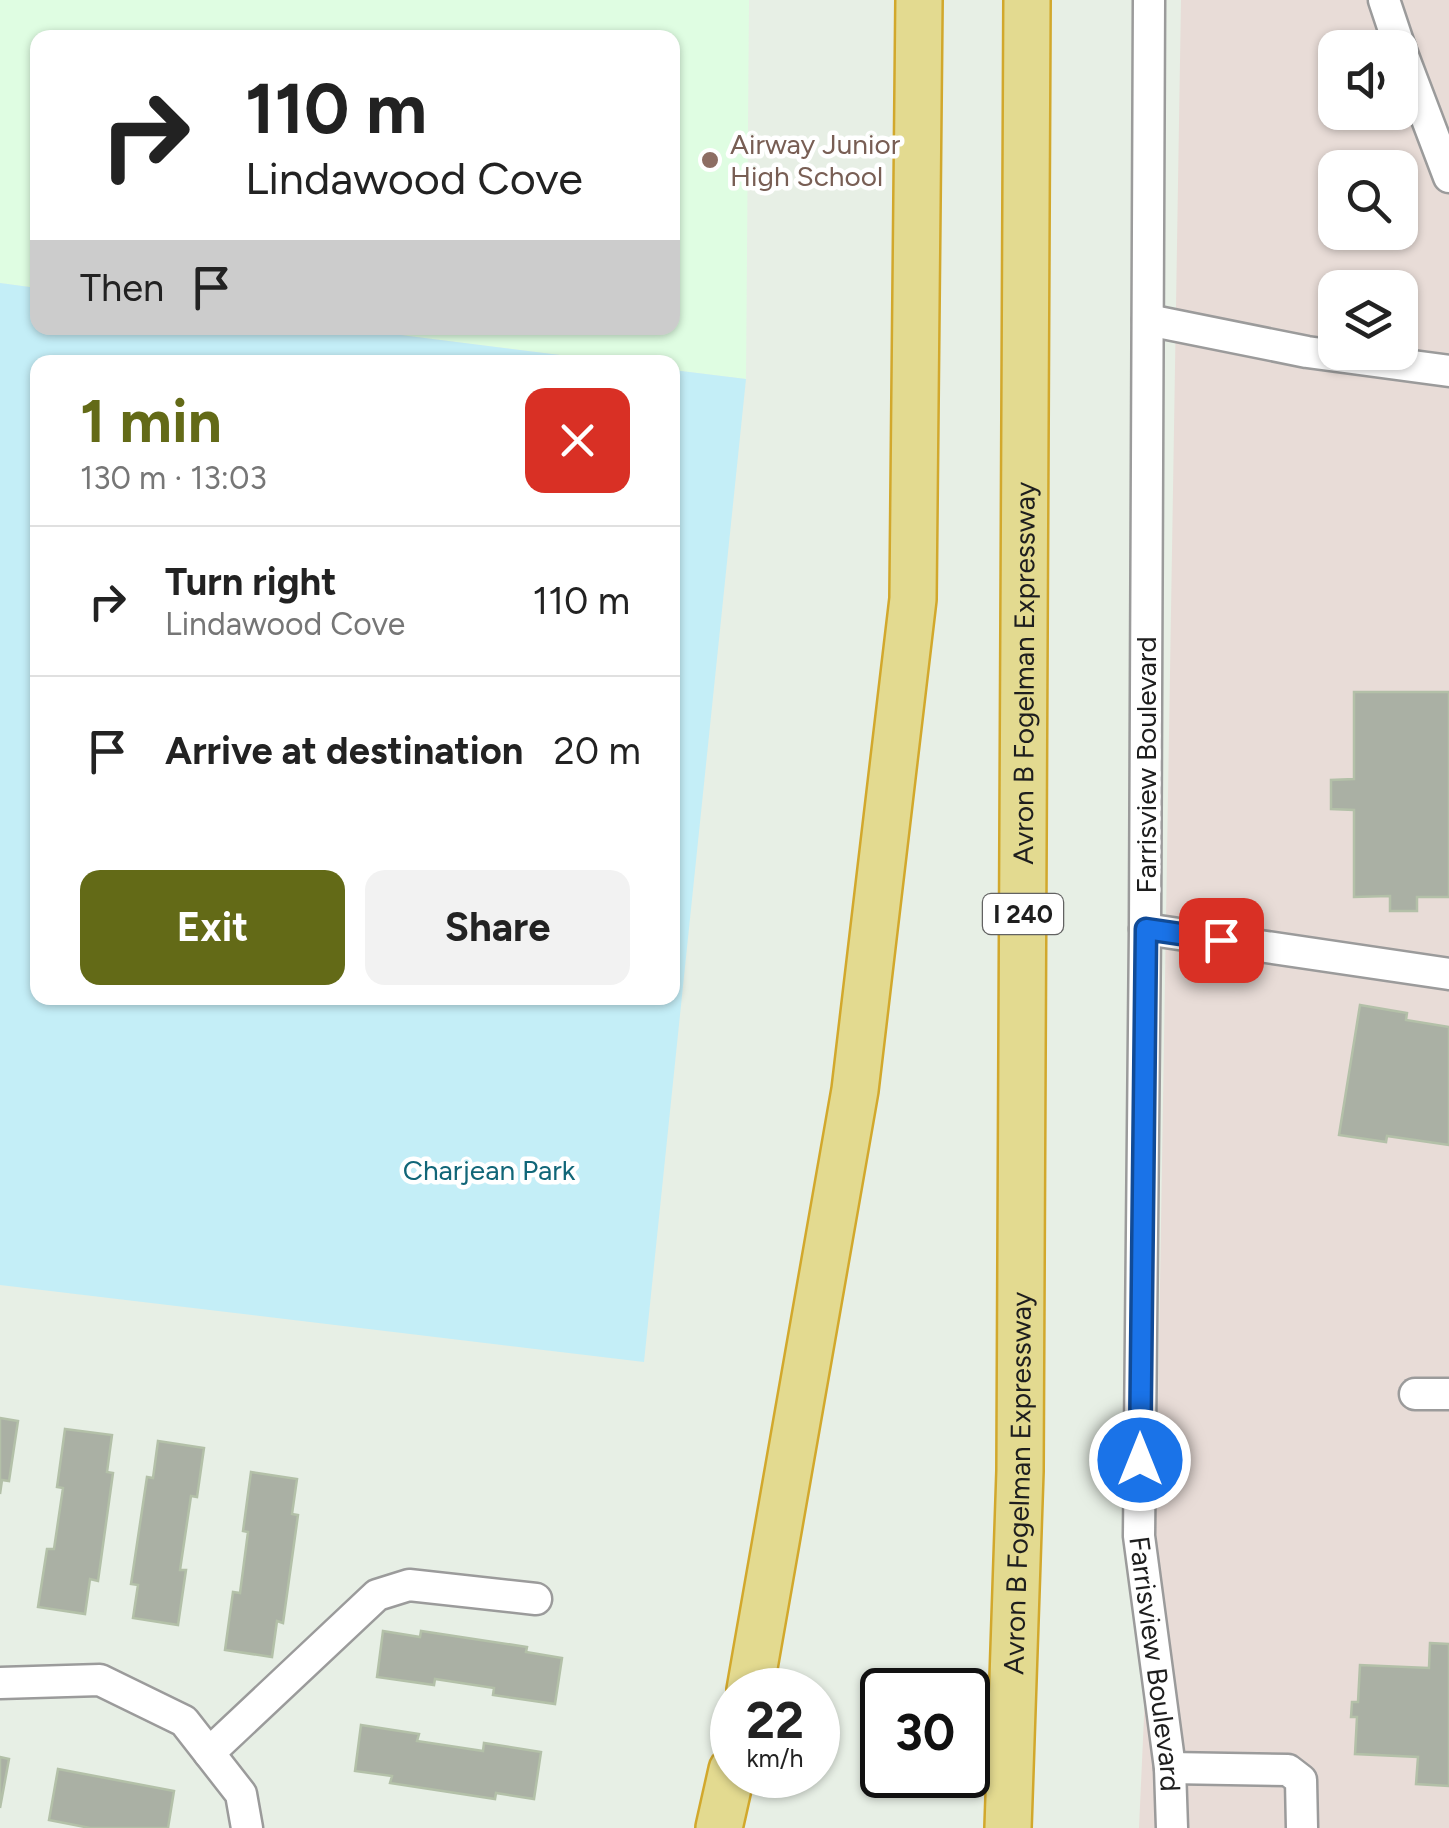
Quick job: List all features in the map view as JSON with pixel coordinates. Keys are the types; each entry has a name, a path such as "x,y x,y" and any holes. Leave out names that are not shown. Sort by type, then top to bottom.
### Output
{"highway":[{"path":"754,1668 855,1090 913,599 919,0"},
{"name":"Avron B Fogelman Expressway","path":"1008,1828 1020,1451 1027,0"},
{"path":"719,1828 726,1798"}],"street":[{"name":"Farrisview Boulevard","path":"1149,0 1146,929 1138,1536 1170,1768 1172,1828"},
{"path":"1384,0 1394,30"},
{"path":"1418,95 1449,177"},
{"path":"1148,320 1307,352 1449,371"},
{"path":"1146,929 1449,974"},
{"path":"1414,1394 1449,1394"},
{"path":"209,1754 377,1595 409,1585 536,1599"},
{"path":"0,1683 100,1680 184,1722 240,1794 247,1828"},
{"path":"1170,1768 1288,1770 1301,1780 1302,1828"}],"shaded area":[{"name":"Airway Junior High School","path":"0,0 749,0 746,379 680,371 680,355 560,355 401,335 680,335 680,30 30,30 30,287 0,283"},
{"path":"1181,0 1449,0 1449,1828 1139,1828 1158,1407"}],"green space":[{"name":"Charjean Park","path":"0,283 30,287 30,335 401,335 560,355 30,355 30,1005 680,1005 680,371 746,379 644,1362 0,1285"}],"building":[{"path":"1354,692 1449,692 1449,897 1417,897 1417,911 1390,911 1390,896 1354,897 1354,810 1331,809 1331,780 1354,779"},
{"path":"1360,1005 1407,1013 1406,1020 1449,1027 1449,1145 1387,1136 1386,1142 1339,1135"},
{"path":"0,1418 18,1421 9,1481 2,1480 0,1494"},
{"path":"65,1429 112,1435 107,1472 113,1473 98,1581 90,1579 85,1614 38,1607 47,1549 54,1549 63,1488 57,1487"},
{"path":"158,1441 204,1448 197,1497 191,1496 180,1570 186,1570 178,1625 133,1618 138,1585 131,1584 147,1477 153,1478"},
{"path":"251,1472 297,1479 292,1514 298,1515 283,1623 277,1621 272,1657 225,1650 233,1592 240,1593"},
{"path":"383,1631 420,1637 421,1631 527,1647 526,1652 562,1658 555,1704 493,1695 494,1688 435,1679 434,1685 377,1677"},
{"path":"1430,1643 1449,1644 1449,1786 1416,1784 1418,1757 1355,1754 1357,1717 1351,1717 1352,1702 1358,1702 1360,1665 1429,1668"},
{"path":"361,1725 419,1734 417,1741 483,1751 484,1743 541,1752 534,1799 496,1793 495,1799 390,1783 392,1776 355,1771"},
{"path":"0,1757 9,1759 0,1808"},
{"path":"58,1769 174,1791 168,1828 90,1828 49,1820"}],"place":[{"name":"Airway Junior High School","path":"710,160"}],"route":[{"path":"1140,1460 1146,929 1221,940"}]}
